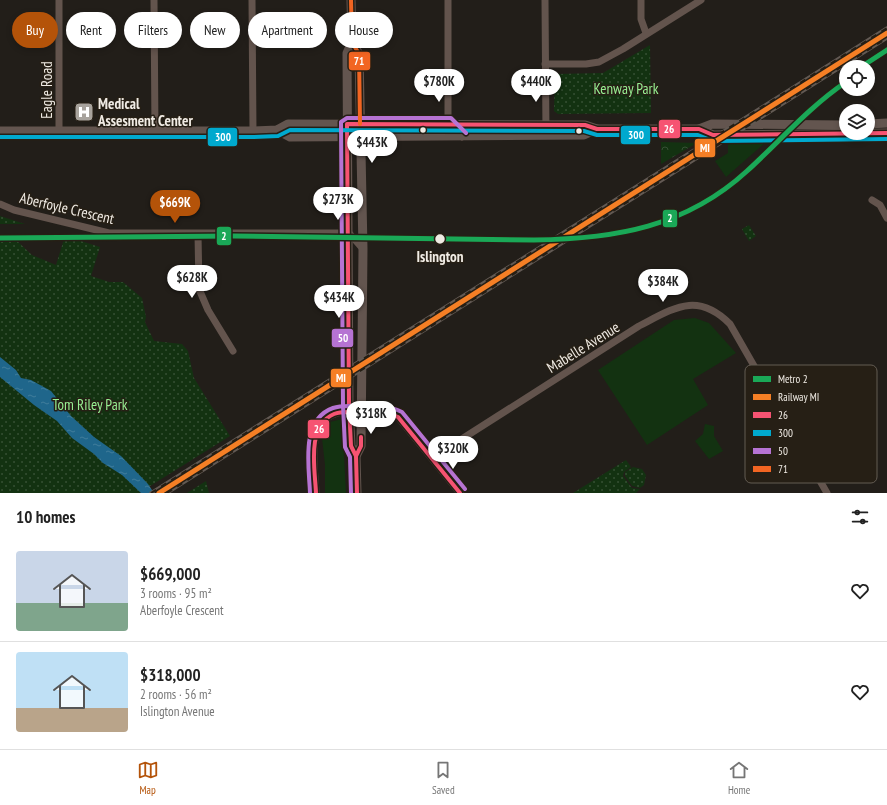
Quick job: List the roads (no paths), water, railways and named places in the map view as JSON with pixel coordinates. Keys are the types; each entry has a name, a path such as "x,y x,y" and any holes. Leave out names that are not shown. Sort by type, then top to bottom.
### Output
{"main road":[{"path":"352,0 352,12"},
{"path":"349,48 347,53 349,405 351,446 356,456 357,493"},
{"path":"356,48 359,54 363,249 361,446 356,456"},
{"path":"875,124 887,123"},
{"path":"0,131 253,131 277,130 288,124 546,124 585,125 597,129 699,129 712,124 839,125"},
{"path":"277,130 290,137 462,137 584,135 597,129"},
{"path":"699,129 713,135 887,133"},
{"path":"347,192 361,192"}],"street":[{"name":"Eagle Road","path":"59,0 59,132"},
{"path":"154,0 155,132"},
{"path":"252,0 253,131"},
{"path":"448,0 450,124 462,137"},
{"path":"545,0 546,136"},
{"path":"641,0 641,19 646,33"},
{"path":"545,64 586,64 600,62 701,0"},
{"path":"872,200 880,205 887,218"},
{"name":"Aberfoyle Crescent","path":"0,204 14,210 109,233 349,233"},
{"path":"349,233 363,249"},
{"path":"198,234 199,289 208,310 233,351"},
{"name":"Mabelle Avenue","path":"432,458 639,326 672,309 693,304 716,311 730,324 754,365"},
{"path":"316,493 315,444 317,430 326,418 342,412 370,411 390,413 398,417 460,493"},
{"name":"Mabelle Avenue","path":"822,483 828,493"}],"water":[{"path":"0,357 16,370 21,378 31,380 51,391 71,416 94,437 121,456 148,484 154,493 141,493 122,475 103,463 94,454 72,438 57,421 34,405 0,377"}],"railway":[{"path":"151,493 887,28"},
{"path":"167,493 887,38"}],"metro line":[{"name":"2","path":"872,60 887,50"},
{"name":"2","path":"0,238 234,236 534,240 593,237 621,232 648,226 674,217 699,205 724,190 747,171 820,102 839,87"}],"rail line":[{"name":"MI","path":"159,493 887,33"}],"place":[{"name":"Medical Assesment Center","path":"84,112"},
{"name":"Islington","path":"440,239"}],"park label":[{"name":"Kenway Park","path":"626,88"},
{"name":"Tom Riley Park","path":"90,404"}]}
